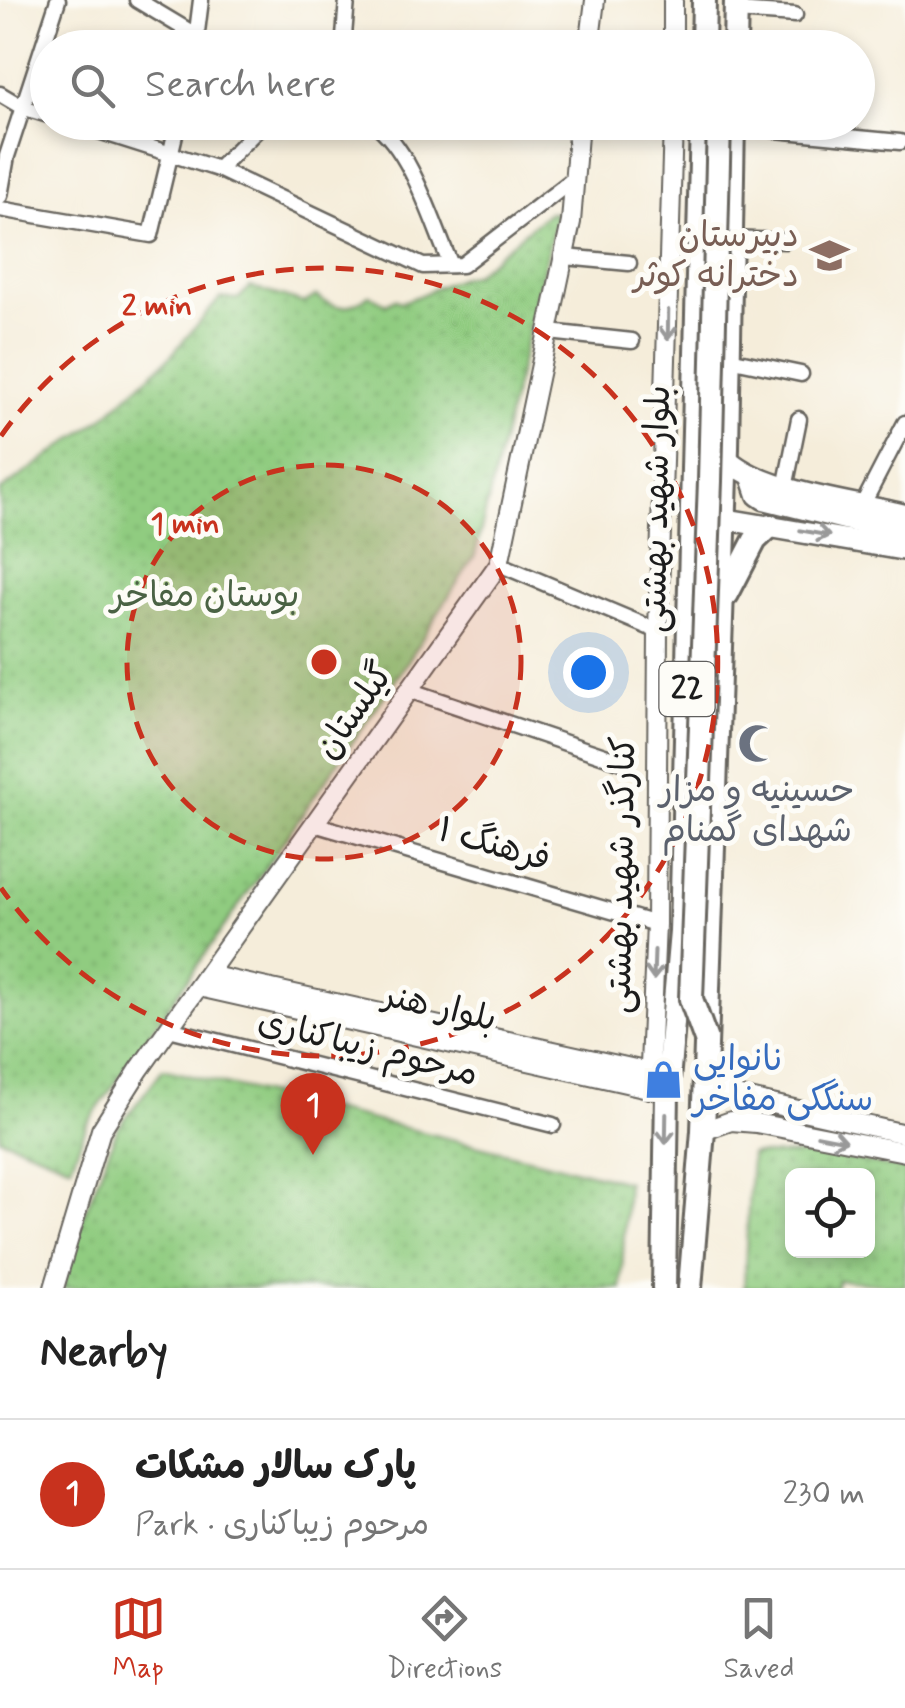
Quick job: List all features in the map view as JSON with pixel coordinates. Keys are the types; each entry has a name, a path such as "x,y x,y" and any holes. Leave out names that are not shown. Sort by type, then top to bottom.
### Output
{"highway":[{"path":"703,30 704,0"},
{"path":"724,30 731,4"},
{"path":"731,4 733,30"},
{"name":"بلوار شهید بهشتی","path":"664,1288 658,1082 682,932 701,140"},
{"path":"706,1040 692,999 710,481 728,140"},
{"path":"701,151 705,165 717,173 724,171 729,164 729,140"},
{"name":"بلوار شهید بهشتی","path":"695,1220 703,1131 726,458 729,140"},
{"path":"700,201 709,185 715,184 724,188 731,202"},
{"path":"692,516 724,519"},
{"path":"721,606 747,553 770,526"},
{"path":"690,1288 695,1220"},
{"name":"22","path":"695,1220 706,1288"},
{"name":"22","path":"652,1288 665,1256"}],"main road":[{"path":"726,458 752,477 785,488 905,515"},
{"path":"752,477 758,495 764,498 905,534"},
{"path":"724,519 905,550"}],"street":[{"path":"48,30 58,0"},
{"path":"137,0 179,30"},
{"path":"197,30 201,0"},
{"path":"344,30 347,0"},
{"path":"591,30 595,0"},
{"path":"673,0 673,30"},
{"path":"731,4 795,15"},
{"path":"0,196 7,156 30,84"},
{"path":"0,94 30,110"},
{"path":"127,140 218,169 423,266 462,265 575,178"},
{"path":"0,209 150,234 174,140"},
{"path":"218,169 247,140"},
{"path":"392,140 407,164 451,265"},
{"name":"گیلستان","path":"54,1288 101,1130 499,564 564,257 578,140"},
{"name":"کنارگذر شهید بهشتی","path":"658,1082 658,631 672,140"},
{"path":"872,140 900,142"},
{"path":"730,239 785,241"},
{"path":"564,257 629,263"},
{"path":"548,332 632,341"},
{"path":"729,359 802,374"},
{"path":"785,488 799,419"},
{"path":"864,504 905,423"},
{"path":"499,564 658,631"},
{"path":"410,690 626,764"},
{"name":"فرهنگ ۱","path":"314,824 656,924"},
{"name":"بلوار هنر","path":"203,981 658,1082"},
{"name":"مرحوم زیباکناری","path":"169,1029 553,1125"},
{"path":"704,1080 758,1102 905,1134"},
{"path":"756,1123 749,1109 758,1102"},
{"path":"703,1131 731,1121 756,1123 905,1152"}],"green space":[{"name":"بوستان مفاخر","path":"549,212 557,213 475,555 401,672 87,1124 71,1166 0,1138 0,491 103,418 169,358 220,298 238,299 250,287 304,303 316,296 343,307 369,295 386,304 395,299 401,302 473,275"},
{"path":"163,1069 627,1182 621,1288 63,1288 77,1233 117,1129"},
{"path":"751,1154 825,1155 905,1169 905,1286 838,1280 836,1288 744,1288"}],"place":[{"name":"دبیرستان دخترانه کوثر","path":"829,256"},
{"name":"حسینیه و مزار شهدای گمنام","path":"757,744"},
{"name":"نانوایی سنگکی مفاخر","path":"663,1080"},
{"name":"پارک سالار مشکات","path":"313,1155"}]}
